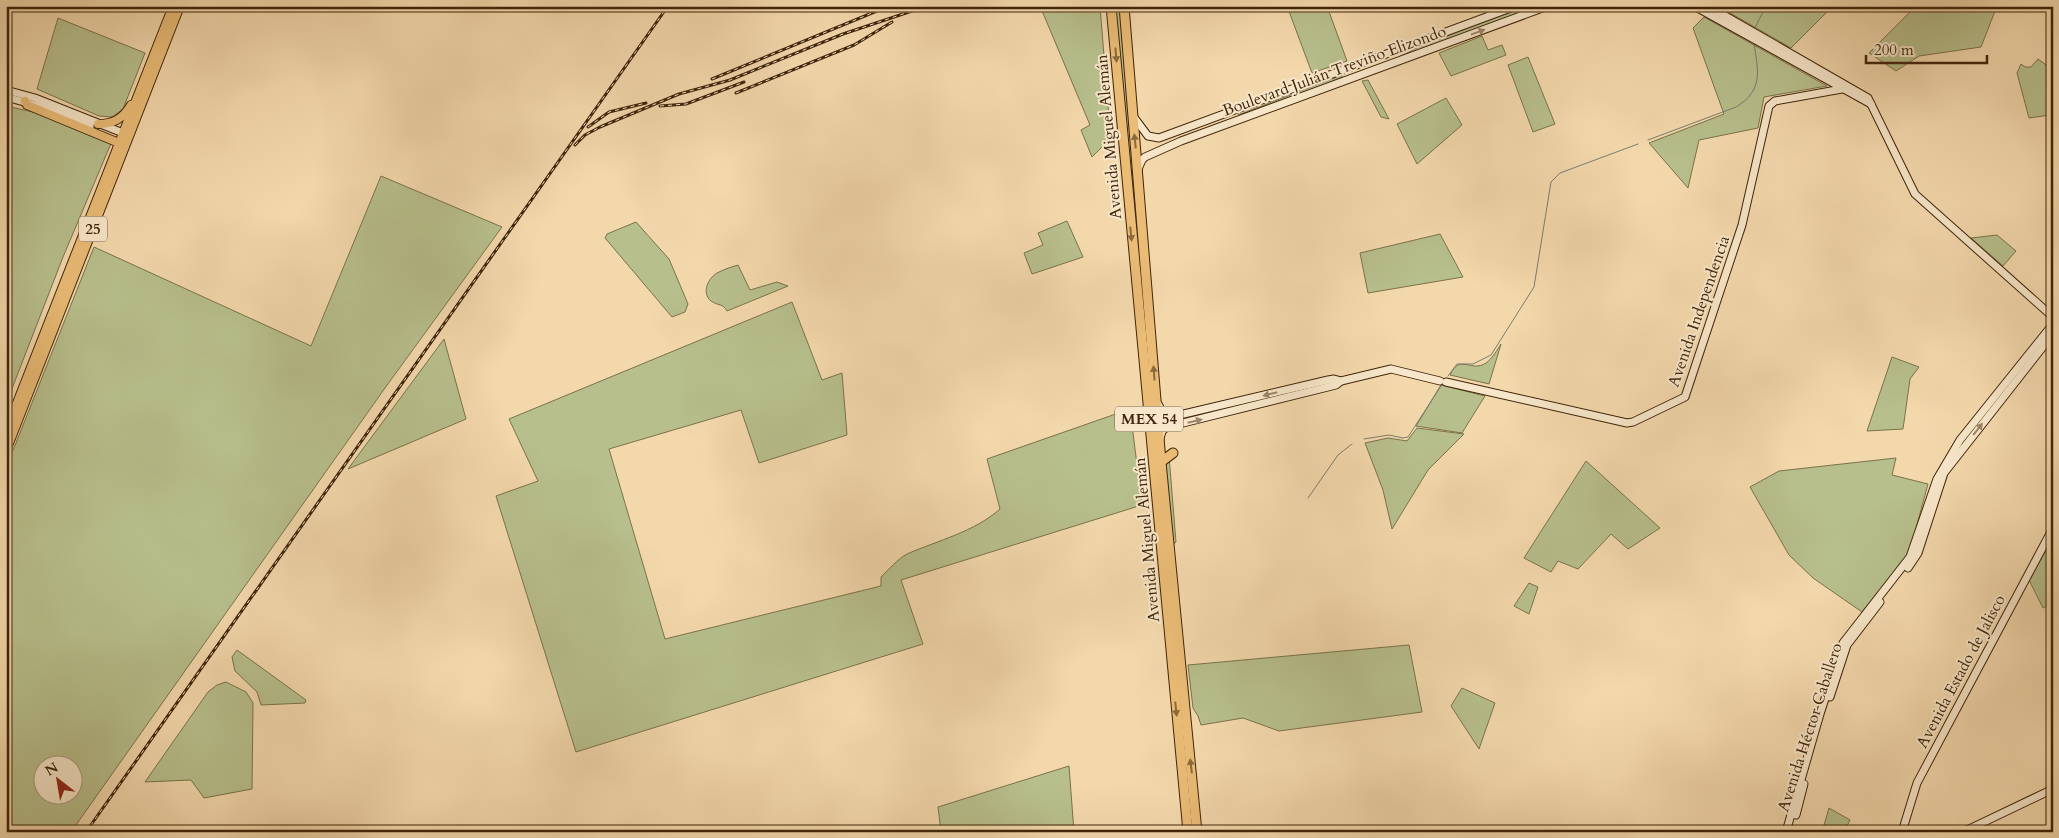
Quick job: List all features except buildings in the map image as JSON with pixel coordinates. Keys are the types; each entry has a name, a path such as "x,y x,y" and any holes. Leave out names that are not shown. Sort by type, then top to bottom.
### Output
{"highway":[{"name":"Avenida Miguel Alemán","path":"1111,6 1188,832"},
{"name":"Avenida Miguel Alemán","path":"1124,6 1159,445 1197,832"},
{"path":"1161,462 1173,453"},
{"path":"1194,791 1199,799 1203,832"},
{"path":"1183,832 1187,818"}],"main road":[{"name":"25","path":"6,431 173,6"},
{"name":"25","path":"6,451 180,6"},
{"name":"Boulevard Julián Treviño Elizondo","path":"1133,116 1148,136 1159,138 1516,6"},
{"name":"Boulevard Julián Treviño Elizondo","path":"1138,170 1145,157 1181,141 1548,6"},
{"path":"1694,6 1753,35 1866,96 1914,194 2053,317"},
{"path":"1708,6 1842,89 1871,104"},
{"path":"1324,88 1327,84 1378,59 1383,54"},
{"name":"Avenida Independencia","path":"1159,445 1162,431 1167,427 1336,385 1341,381 1391,369 1626,423 1633,422 1685,397 1742,225 1769,106 1775,101 1842,89"},
{"path":"6,90 35,98 98,124 110,134"},
{"path":"98,124 112,123 122,117 140,91"},
{"path":"1181,141 1283,91"},
{"path":"6,97 25,101 28,105 121,138"},
{"name":"Avenida Héctor Caballero","path":"1786,832 1822,706 1846,644 1910,557 1937,479 1946,461 1970,427 2053,324"},
{"name":"Avenida Héctor Caballero","path":"1790,832 1846,644 1914,560 1944,473 2053,334"},
{"name":"Avenida Independencia","path":"1156,399 1162,412 1171,417 1328,380 1341,381"},
{"name":"Avenida Estado de Jalisco","path":"1902,832 1917,783 2053,528"},
{"path":"1963,832 2053,790"}],"green space":[{"path":"1040,6 1100,6 1110,130 1105,144 1092,157 1081,130 1090,125"},
{"path":"1114,6 1121,6 1151,362 1146,362"},
{"path":"1287,6 1327,6 1347,61 1312,73"},
{"path":"1527,6 1538,6 1397,58 1423,45"},
{"path":"1718,6 1833,6 1791,48"},
{"path":"1916,6 1997,6 1981,47 1919,56 1896,71 1869,53"},
{"path":"1704,17 1827,86 1764,97 1758,128 1699,140 1688,188 1649,143 1724,114 1693,28"},
{"path":"58,18 145,53 123,109 112,117 99,116 37,89"},
{"path":"1482,36 1488,50 1502,45 1506,55 1451,76 1439,53"},
{"path":"1528,57 1555,124 1533,132 1508,65"},
{"path":"2038,59 2049,67 2050,115 2029,118 2017,73 2021,64 2025,67 2031,67"},
{"path":"1342,75 1342,77 1312,90 1238,115"},
{"path":"1368,80 1389,119 1381,117 1362,81"},
{"path":"1446,98 1462,125 1417,164 1397,124"},
{"path":"6,106 33,112 112,141 63,257 6,404"},
{"path":"381,176 502,227 385,388 71,832 6,832 6,468 94,247 311,346"},
{"path":"1067,221 1083,257 1032,274 1024,253 1043,245 1038,233"},
{"path":"636,222 669,259 688,304 685,312 672,317 605,238 607,234"},
{"path":"1440,234 1463,277 1368,293 1360,253"},
{"path":"1997,235 2016,251 2003,266 1971,238"},
{"path":"738,265 750,290 777,282 788,286 727,311 724,307 708,298 706,294 707,285 715,274"},
{"path":"792,302 822,380 842,373 847,435 759,463 741,410 609,449 665,639 881,586 881,577 907,554 968,530 1000,509 987,459 1130,409 1142,505 901,580 923,644 576,752 496,496 538,481 509,419"},
{"path":"444,339 466,419 348,469"},
{"path":"1501,344 1489,384 1450,375 1458,365 1475,366 1486,363"},
{"path":"1892,357 1919,367 1910,379 1903,429 1867,431"},
{"path":"1441,385 1485,396 1462,433 1416,426"},
{"path":"1417,428 1464,434 1428,470 1392,529 1383,490 1365,443 1388,438 1407,441"},
{"path":"1169,456 1176,542 1172,546 1165,462"},
{"path":"1896,458 1892,475 1928,484 1909,554 1862,612 1813,578 1789,555 1750,487 1779,471"},
{"path":"1586,461 1660,528 1628,549 1611,534 1578,569 1558,561 1551,572 1524,558"},
{"path":"2047,549 2053,553 2053,603 2043,608 2029,580"},
{"path":"1529,583 1538,587 1529,614 1514,606"},
{"path":"1409,645 1422,712 1279,731 1243,718 1201,725 1193,708 1188,665"},
{"path":"237,650 306,700 305,703 261,705 257,692 235,671 232,657"},
{"path":"226,682 246,692 253,703 252,789 204,798 191,780 145,782 208,692 217,685"},
{"path":"1462,688 1495,703 1479,749 1451,706"},
{"path":"1069,766 1074,832 941,832 938,807"},
{"path":"1829,808 1850,820 1845,828 1835,832 1822,832"}],"waterway":[{"path":"1755,28 1766,6"},
{"path":"1648,140 1736,107 1745,101 1755,87 1757,79 1754,43"},
{"path":"1448,376 1457,364 1473,364 1491,355 1534,287 1551,182 1560,173 1638,144"},
{"path":"1364,439 1389,435 1403,438 1408,437 1441,386"},
{"path":"1308,498 1338,455 1352,444"}],"railway":[{"path":"86,832 668,6"},
{"path":"712,79 889,6"},
{"path":"575,145 585,135 600,127 679,94 730,80 843,34 924,7"},
{"path":"736,93 854,45 892,22"},
{"path":"660,106 686,104 744,82"},
{"path":"588,127 609,112 646,103"}]}
